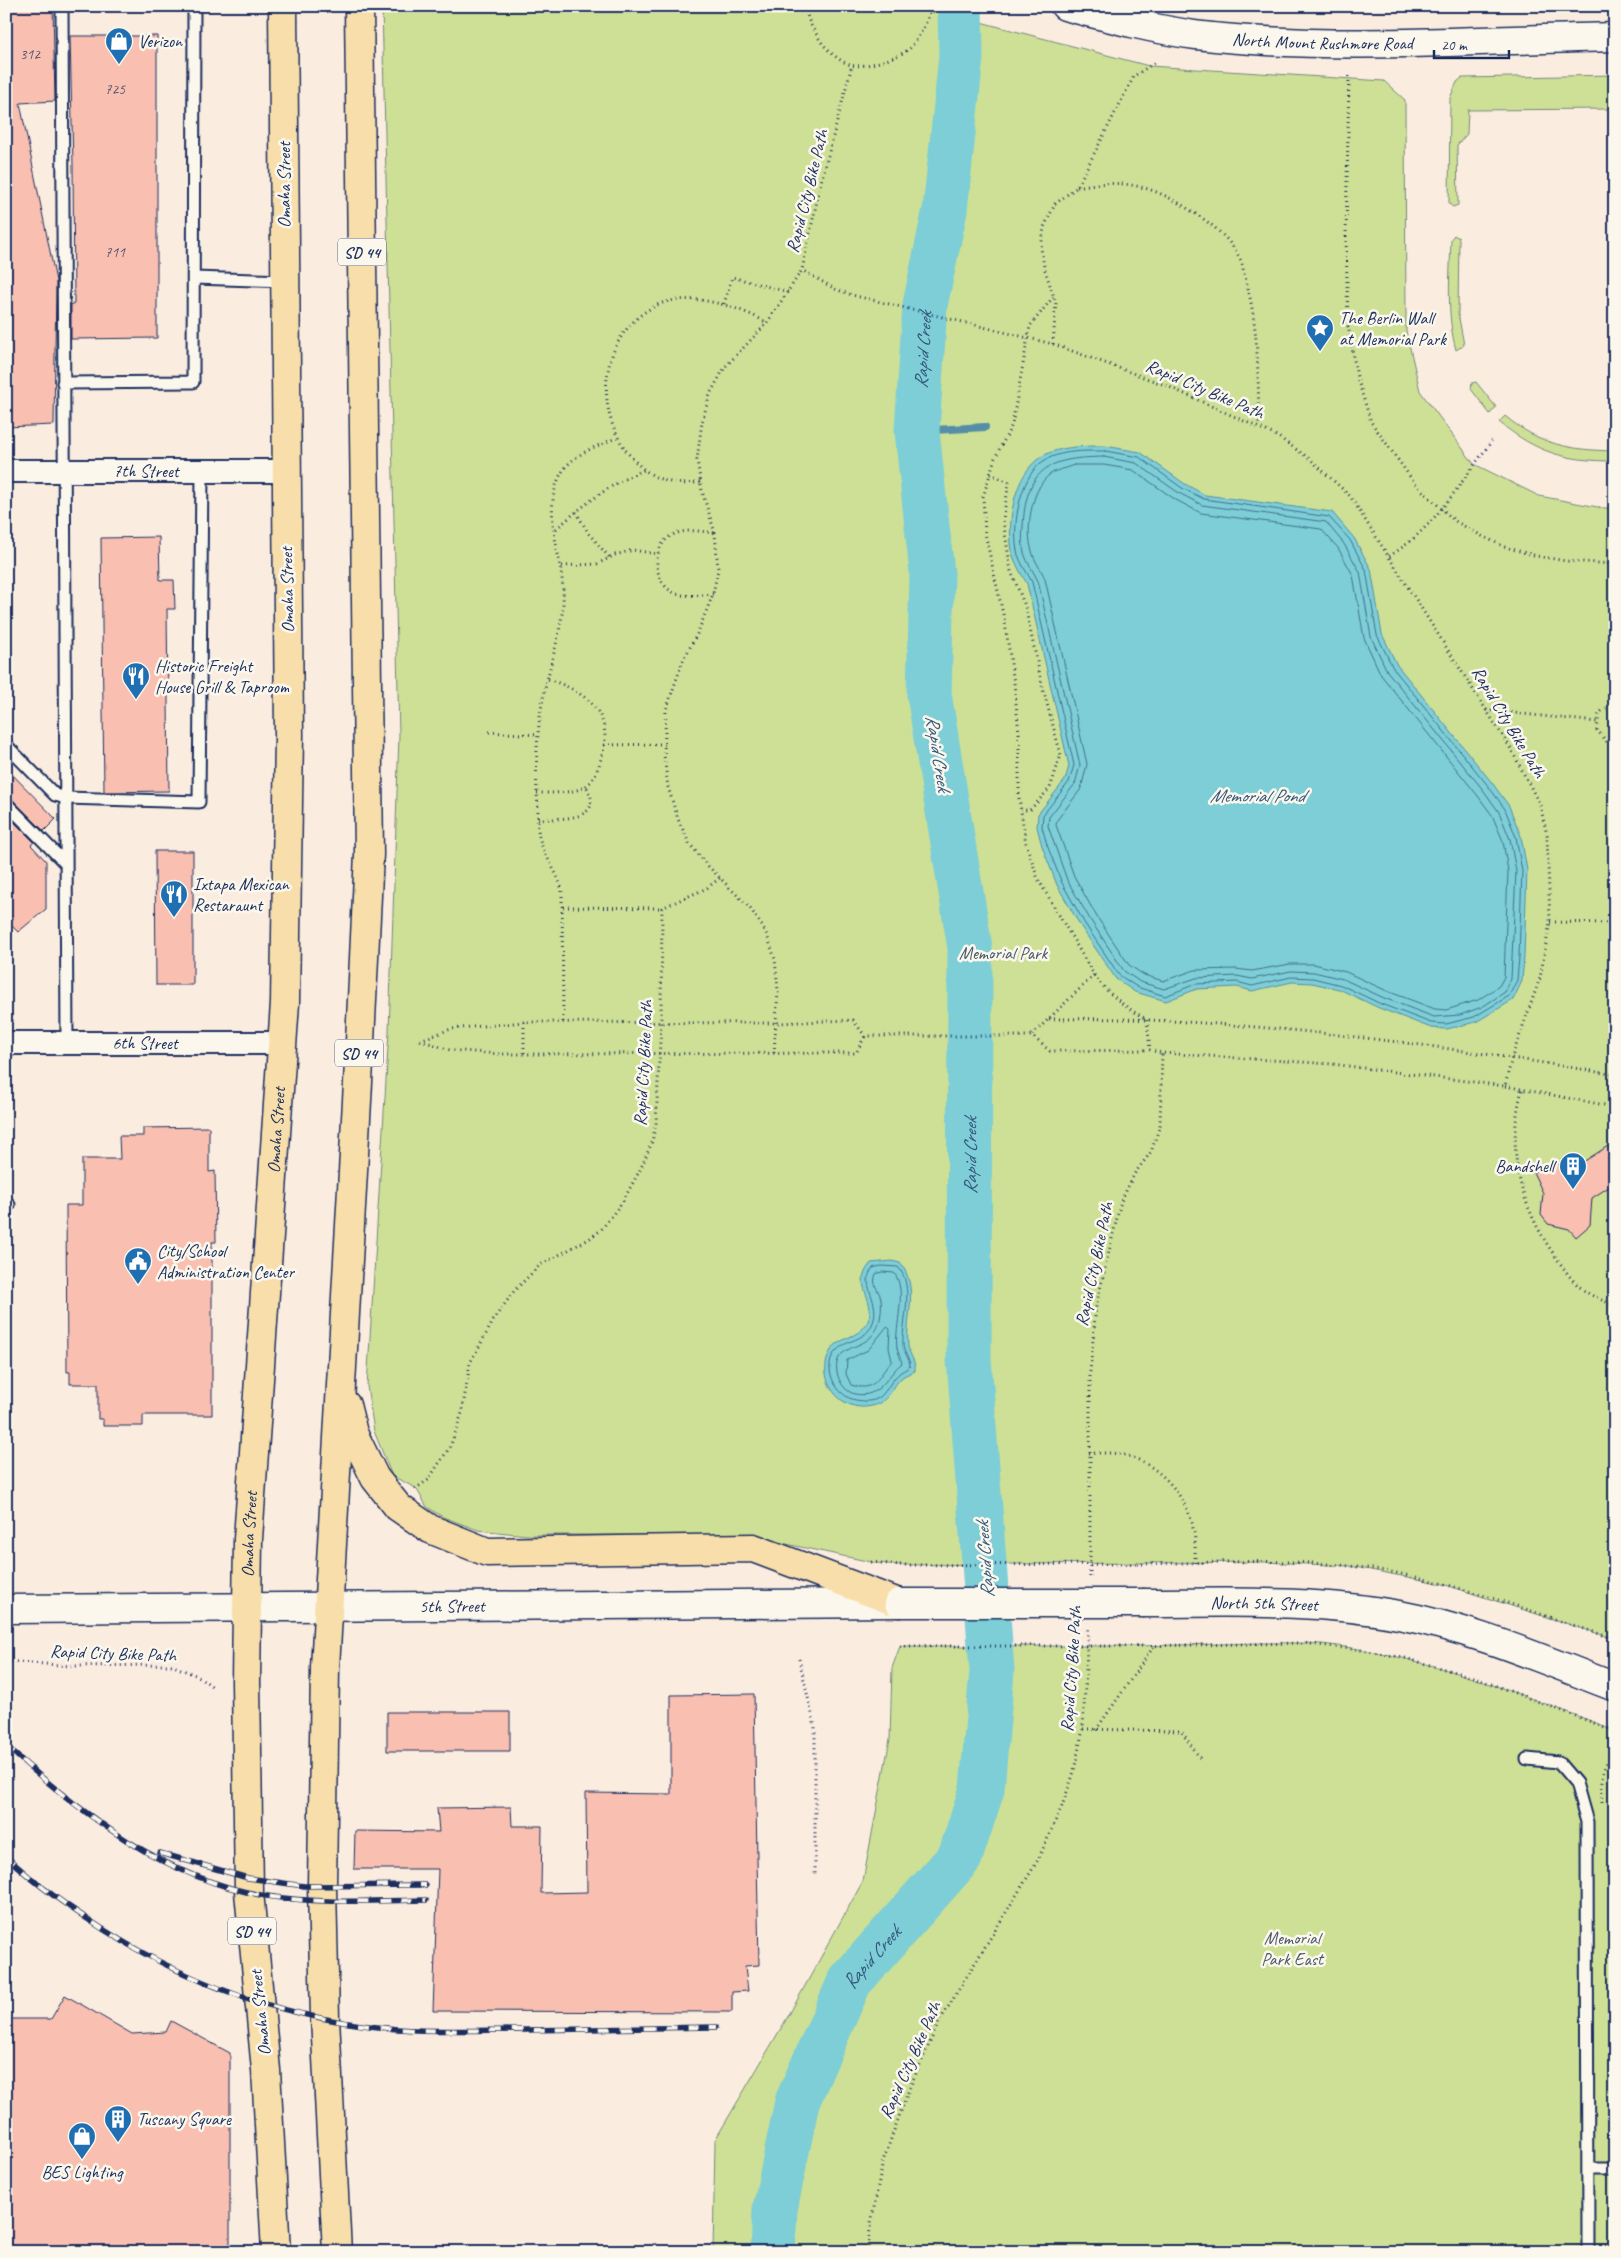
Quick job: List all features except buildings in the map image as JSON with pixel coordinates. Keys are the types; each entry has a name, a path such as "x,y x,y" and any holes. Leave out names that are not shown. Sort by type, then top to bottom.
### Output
{"main road":[{"name":"Omaha Street","path":"276,2252 266,2070 249,1892 246,1609 248,1539 283,1043 289,736 285,470 283,6"},
{"name":"SD 44","path":"337,2252 325,2018 322,1887 324,1678 358,1093 369,854 359,6"},
{"name":"North Mount Rushmore Road","path":"1065,6 1149,26 1233,39 1335,42 1615,37"},
{"path":"340,1380 353,1433 375,1478 398,1507 430,1529 487,1552 754,1548 900,1603"},
{"name":"5th Street","path":"6,1609 246,1609 900,1603"},
{"name":"North 5th Street","path":"900,1603 1318,1605 1399,1615 1482,1637 1615,1686"}],"street":[{"name":"7th Street","path":"6,471 202,472 285,470"},
{"name":"6th Street","path":"6,1042 283,1043"}],"lane":[{"path":"62,6 67,1043"},
{"path":"63,383 194,382 194,6"},
{"path":"194,278 285,281"},
{"path":"6,745 56,795 66,798 198,802 202,472"},
{"path":"6,803 66,864"},
{"path":"1527,1759 1558,1762 1576,1783 1587,1822 1588,2252"},
{"path":"1588,2169 1615,2169"}],"path":[{"path":"806,6 806,12 821,43 834,55 852,65 884,60 909,49 921,30 931,6"},
{"path":"1053,344 1056,303 1044,267 1041,248 1044,227 1055,204 1077,187 1134,76 1154,63"},
{"name":"Rapid City Bike Path","path":"852,65 821,182 802,270 835,289 880,303 1053,344 1165,385 1259,428 1294,447 1326,471 1350,496 1389,556 1524,771 1540,805 1547,835 1550,922 1540,978 1512,1057 1505,1086"},
{"path":"1348,76 1346,237 1348,326 1352,354 1371,422 1416,485 1455,520 1505,548 1566,561 1615,564"},
{"path":"1077,187 1098,183 1126,184 1162,193 1213,224 1239,256 1253,305 1258,357 1259,428"},
{"path":"774,1053 774,1023 778,991 775,959 766,932 750,908 720,878 690,843 678,820 668,787 665,744 666,710 682,663 698,632 712,594 718,568 715,533 700,482 697,460 702,422 710,394 725,368 767,323 802,270"},
{"path":"724,304 732,276 788,292"},
{"path":"1054,296 1030,326 1012,425 990,474 983,497 985,533 1005,623 1014,683 1019,733 1021,810 1026,843 1038,879 1094,975 1105,989 1124,1007 1147,1020"},
{"path":"700,482 678,484 644,470 631,458 616,438 610,424 606,402 606,382 618,342 632,323 656,306 676,301 724,304 749,312 767,323"},
{"path":"563,1022 563,907 559,879 538,834 537,793 537,735 563,604 562,566 552,512 553,492 560,475 577,456 616,438"},
{"path":"1389,556 1408,545 1440,508 1492,441"},
{"path":"555,530 598,494 623,479 644,470"},
{"path":"990,474 1009,482 1003,520 1011,570 1025,606 1043,689 1061,755 1050,788 1030,810 1021,810"},
{"path":"576,512 589,534 610,558"},
{"path":"712,594 689,596 677,594 667,588 660,578 657,554 661,545 676,534 694,530 715,533"},
{"path":"562,566 587,566 633,550 657,554"},
{"path":"537,793 567,792 586,786 596,774 604,745 600,714 589,699 571,687 547,679"},
{"path":"1615,705 1610,705 1599,713 1597,722 1597,730 1607,742 1615,743"},
{"path":"1485,710 1597,722"},
{"path":"489,732 537,735"},
{"path":"604,745 665,744"},
{"path":"538,819 559,819 579,816 588,811 592,804 592,796 586,786"},
{"path":"563,907 662,908 708,888 720,878"},
{"name":"Rapid City Bike Path","path":"410,1494 428,1480 450,1448 462,1413 470,1363 496,1316 514,1290 540,1265 589,1239 601,1230 623,1200 641,1168 652,1142 656,1123 661,1021 662,908"},
{"path":"1550,922 1615,923"},
{"path":"1032,1036 1094,975"},
{"path":"1049,1019 1147,1020 1334,1035 1512,1057 1615,1074"},
{"path":"865,1036 856,1053 499,1054 450,1050 420,1040 451,1028 524,1022 661,1021 774,1023 853,1020 865,1036 1032,1036 1050,1051 1150,1050 1162,1053 1332,1064 1505,1086 1615,1107"},
{"path":"1147,1020 1150,1050"},
{"path":"524,1022 524,1053"},
{"name":"Rapid City Bike Path","path":"1089,1586 1090,1372 1096,1306 1121,1201 1135,1173 1151,1152 1160,1125 1162,1053"},
{"path":"1522,1090 1514,1130 1516,1160 1525,1201 1534,1223 1574,1284 1595,1298 1615,1305"},
{"path":"1089,1453 1126,1455 1141,1460 1156,1470 1173,1486 1193,1526 1195,1563"},
{"path":"900,1564 1195,1563 1350,1566 1396,1573 1443,1584 1615,1639"},
{"name":"Rapid City Bike Path","path":"868,2252 870,2228 882,2161 909,2089 939,2022 1038,1860 1053,1830 1073,1775 1083,1730 1088,1625"},
{"path":"900,1646 1136,1646 1302,1643 1368,1651 1405,1658 1473,1677 1615,1731"},
{"path":"1096,1730 1154,1645"},
{"path":"799,1659 815,1727 815,1874"},
{"name":"Rapid City Bike Path","path":"6,1661 71,1666 171,1665 200,1677 214,1688"},
{"path":"1083,1730 1181,1731 1202,1761"}],"green space":[{"name":"Memorial Park","path":"382,6 919,6 1149,66 1384,81 1405,100 1406,331 1420,391 1474,464 1539,496 1603,508 1615,508 1615,1639 1443,1584 1350,1566 1266,1562 900,1565 876,1563 758,1538 713,1535 527,1535 478,1530 443,1517 427,1507 416,1488 392,1476 374,1431 367,1386 389,1032 399,735"},
{"path":"1615,75 1615,109 1468,110 1467,134 1457,145 1458,205 1453,207 1449,204 1450,98 1457,82 1462,78"},
{"path":"1454,235 1459,238 1458,313 1464,345 1456,350 1451,323 1449,295 1451,239"},
{"path":"1476,382 1496,407 1490,414 1471,389 1472,383"},
{"path":"1505,416 1518,426 1543,440 1570,447 1615,451 1615,461 1567,457 1539,448 1513,433 1499,422"},
{"name":"Memorial Park East","path":"1262,1643 1328,1645 1407,1659 1508,1690 1607,1727 1615,1733 1615,2252 713,2252 715,2140 790,2013 863,1881 890,1739 892,1668 900,1646 1136,1646"}],"water":[{"name":"Memorial Pond","path":"1105,446 1140,452 1185,484 1205,495 1332,512 1354,538 1371,569 1382,634 1397,665 1509,806 1521,836 1527,870 1524,957 1522,981 1513,1000 1476,1022 1447,1029 1431,1028 1379,1008 1339,989 1312,983 1292,982 1252,991 1237,987 1197,989 1166,1001 1135,992 1116,979 1081,927 1057,885 1037,827 1038,814 1065,780 1069,766 1027,584 1013,556 1010,531 1017,490 1029,467 1038,459 1053,451"},
{"path":"892,1261 900,1263 906,1272 909,1282 911,1292 908,1346 915,1371 905,1375 879,1404 860,1407 850,1405 833,1392 826,1372 827,1361 831,1350 839,1342 859,1332 867,1323 870,1307 863,1279 865,1271 871,1263"}],"waterway":[{"name":"Rapid Creek","path":"773,2252 775,2209 797,2102 850,1981 960,1857 982,1789 992,1671 969,1359 970,948 929,694 932,573 917,431 925,305 945,210 961,57 960,6"},
{"path":"917,431 985,427"}],"railway":[{"path":"6,1746 94,1819 126,1840 194,1875 230,1888 287,1899 346,1901 426,1900"},
{"path":"160,1853 248,1878 304,1886 426,1885"},
{"path":"6,1856 29,1877 66,1905 140,1951 174,1969 209,1984 245,1998 282,2009 358,2025 413,2030 716,2027"}],"place":[{"name":"Verizon","path":"119,65"},
{"name":"The Berlin Wall at Memorial Park","path":"1320,352"},
{"name":"Historic Freight House Grill & Taproom","path":"136,700"},
{"name":"Ixtapa Mexican Restaraunt","path":"174,918"},
{"name":"Bandshell","path":"1573,1190"},
{"name":"City/School Administration Center","path":"138,1285"},
{"name":"Tuscany Square","path":"118,2143"},
{"name":"BES Lighting","path":"82,2160"}]}
